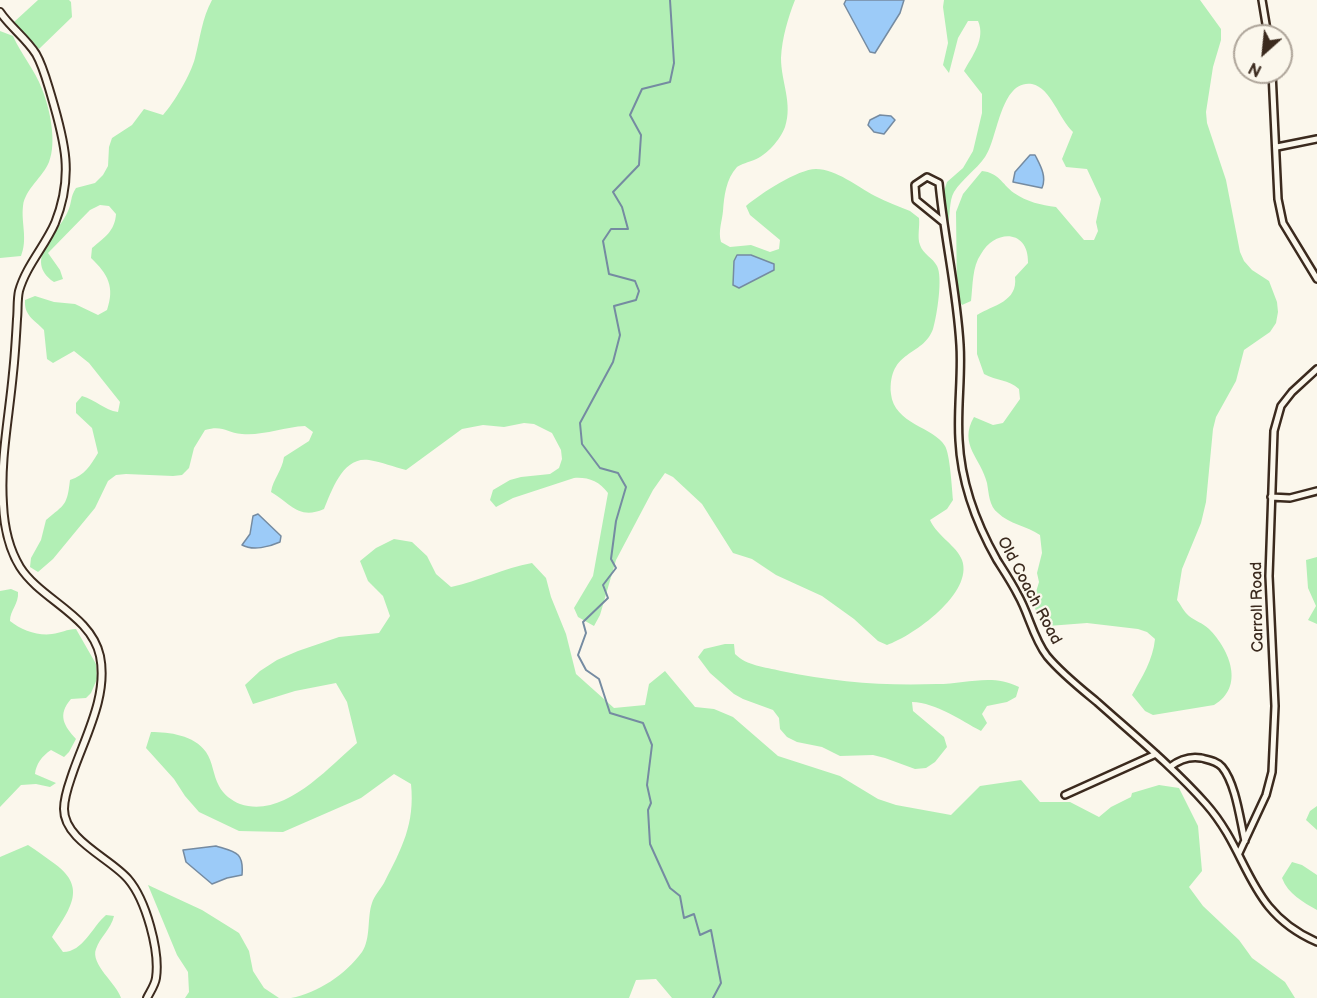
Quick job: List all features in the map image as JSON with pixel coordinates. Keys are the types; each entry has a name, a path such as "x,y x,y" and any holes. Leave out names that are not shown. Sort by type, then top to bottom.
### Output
{"street":[{"path":"1262,0 1266,24"},
{"path":"0,12 37,55 61,127 66,150 67,177 63,200 54,226 19,292 10,402 2,463 4,524 12,550 28,578 79,622 93,639 99,652 103,673 101,694 66,794 64,811 71,831 112,863 130,881 137,892 149,924 157,956 156,982 147,998"},
{"path":"1273,84 1278,199 1283,223 1317,279"},
{"path":"1277,147 1317,139"},
{"name":"Old Coach Road","path":"943,222 916,200 915,185 927,177 939,183 958,315 961,347 959,440 962,470 978,523 1018,595 1046,655 1170,767 1206,804 1223,825 1256,890 1272,911 1291,927 1317,942"},
{"name":"Carroll Road","path":"1239,853 1267,793 1272,772 1275,706 1269,576 1272,458 1277,417 1281,406 1292,392 1317,369"},
{"path":"1271,497 1290,498 1317,491"},
{"path":"1065,795 1156,754"},
{"path":"1170,767 1179,760 1196,757 1213,761 1221,766 1233,792 1245,841"}],"green space":[{"path":"38,0 69,0 72,17 39,49 14,22"},
{"path":"212,0 795,0 786,28 781,58 788,109 785,127 768,151 759,158 737,167 730,177 724,199 720,230 721,242 730,247 751,245 770,252 779,249 780,240 750,215 746,206 799,173 816,169 839,175 875,196 910,211 919,218 920,245 939,271 938,306 933,329 928,338 900,361 895,369 891,394 899,412 940,440 947,450 953,500 947,509 930,520 962,560 963,573 959,586 950,599 925,623 887,645 878,641 854,619 822,596 776,575 752,559 733,553 702,504 673,477 665,473 653,490 616,560 600,615 594,626 578,617 574,608 593,576 608,493 601,485 593,481 574,478 513,498 496,507 490,500 493,490 510,480 550,474 559,468 562,459 561,450 552,433 534,424 524,423 504,427 483,425 462,429 406,470 369,460 352,463 340,476 324,509 308,513 296,509 271,492 284,457 309,441 313,432 305,426 250,434 217,428 205,430 194,448 189,468 182,475 116,475 108,481 95,508 53,559 38,572 30,567 31,558 41,540 46,520 64,504 70,480 83,473 98,453 92,428 76,413 76,403 82,396 118,412 120,402 89,363 74,351 53,363 47,359 44,330 28,314 25,300 35,296 54,302 75,304 98,315 107,310 110,294 108,281 106,275 91,258 92,248 108,234 114,225 116,214 109,206 100,205 90,210 48,253 60,270 63,279 54,282 45,274 41,265 42,256 68,211 76,188 95,183 103,175 108,166 112,138 132,125 144,109 163,115 172,103 193,65"},
{"path":"944,0 1200,0 1221,29 1221,40 1213,67 1206,112 1207,123 1226,180 1240,252 1252,270 1269,281 1277,302 1278,312 1276,323 1270,332 1244,350 1236,381 1216,417 1206,502 1201,523 1182,569 1177,600 1191,618 1207,627 1217,638 1231,668 1232,679 1229,688 1224,697 1214,705 1153,715 1145,711 1132,695 1154,647 1155,639 1147,632 1087,623 1048,626 1036,611 1033,602 1039,582 1037,573 1042,553 1040,535 1002,517 991,503 984,474 970,444 968,436 970,427 974,417 993,425 1003,423 1020,399 1019,389 1015,386 984,374 977,354 977,315 1003,302 1013,292 1015,277 1028,263 1027,252 1023,244 1010,236 994,240 981,254 976,265 971,301 962,305 957,297 956,212 963,194 982,171 988,172 1024,199 1056,207 1084,240 1094,240 1098,231 1096,222 1101,199 1087,169 1066,167 1062,159 1073,132 1050,98 1039,87 1032,84 1021,85 1006,100 985,157 952,195 948,228 942,197 947,182 963,168 973,151 982,113 982,94 964,71 979,41 978,21 968,21 958,38 949,73 943,65 948,43"},
{"path":"0,31 13,36 39,82 52,125 52,145 49,162 24,200 24,243 21,256 0,258"},
{"path":"394,539 412,542 427,556 436,574 451,587 532,563 546,578 566,634 576,674 614,708 645,705 649,684 665,671 695,707 714,709 733,717 778,756 840,776 878,799 896,805 951,815 980,786 1021,780 1040,802 1070,802 1099,817 1111,807 1131,797 1132,793 1159,785 1179,788 1198,826 1202,871 1189,887 1203,906 1239,940 1252,958 1285,982 1295,998 672,998 656,979 636,980 629,998 291,998 311,992 340,975 365,947 373,900 384,883 406,835 411,811 411,784 394,774 361,798 283,832 239,831 199,812 146,748 151,732 188,738 206,752 217,782 228,797 240,804 256,807 288,798 318,778 357,743 347,702 336,683 295,691 253,704 245,685 277,660 298,651 339,637 379,633 390,616 383,596 368,581 360,561 376,548"},
{"path":"1317,557 1317,624 1308,620 1316,606 1308,588 1306,560"},
{"path":"11,589 18,592 18,596 10,621 24,630 41,634 76,629 96,664 97,679 91,693 86,698 71,699 64,710 65,725 76,739 69,752 64,757 51,750 42,758 37,767 35,774 56,783 50,787 36,784 21,785 0,807 0,591"},
{"path":"734,644 735,654 751,664 821,678 897,684 948,684 989,680 1019,687 1016,697 1007,702 987,706 982,714 987,723 981,731 930,705 912,702 913,711 944,737 947,747 935,762 926,768 915,769 873,755 840,756 822,747 797,742 787,737 780,729 779,718 773,710 734,694 710,673 698,657 704,649"},
{"path":"1317,806 1317,830 1306,820 1310,811"},
{"path":"28,845 55,864 71,882 73,891 69,908 52,937 63,952 70,951 82,943 106,915 114,916 95,955 100,967 121,998 0,998 0,857"},
{"path":"1292,862 1302,865 1317,875 1317,910 1296,897 1285,884 1282,878"},
{"path":"148,885 202,910 239,933 249,951 253,971 264,988 279,998 185,998 189,992 188,972 177,955"}],"water":[{"path":"846,0 904,0 900,13 875,53 870,52 844,4"},
{"path":"880,115 891,116 895,120 884,134 874,132 868,125 870,120"},
{"path":"1030,155 1035,155 1042,171 1044,179 1042,188 1013,182 1015,172"},
{"path":"737,255 751,255 774,264 774,270 739,288 733,285 734,261"},
{"path":"258,514 281,536 280,542 261,548 242,545 250,534 253,516"},
{"path":"216,846 240,857 242,875 212,884 186,862 183,850"}],"waterway":[{"path":"670,0 674,63 670,82 642,89 630,115 641,135 639,165 613,192 622,207 628,229 611,229 603,241 609,274 635,281 639,291 636,300 614,306 620,335 613,362 580,423 582,444 600,468 618,473 626,487 616,521 611,559 616,568 603,585 608,598 583,622 586,633 578,655 586,670 599,679 610,713 643,723 652,745 647,785 651,803 648,810 650,844 670,888 680,896 684,918 694,914 700,935 711,930 721,983 713,998"}]}
